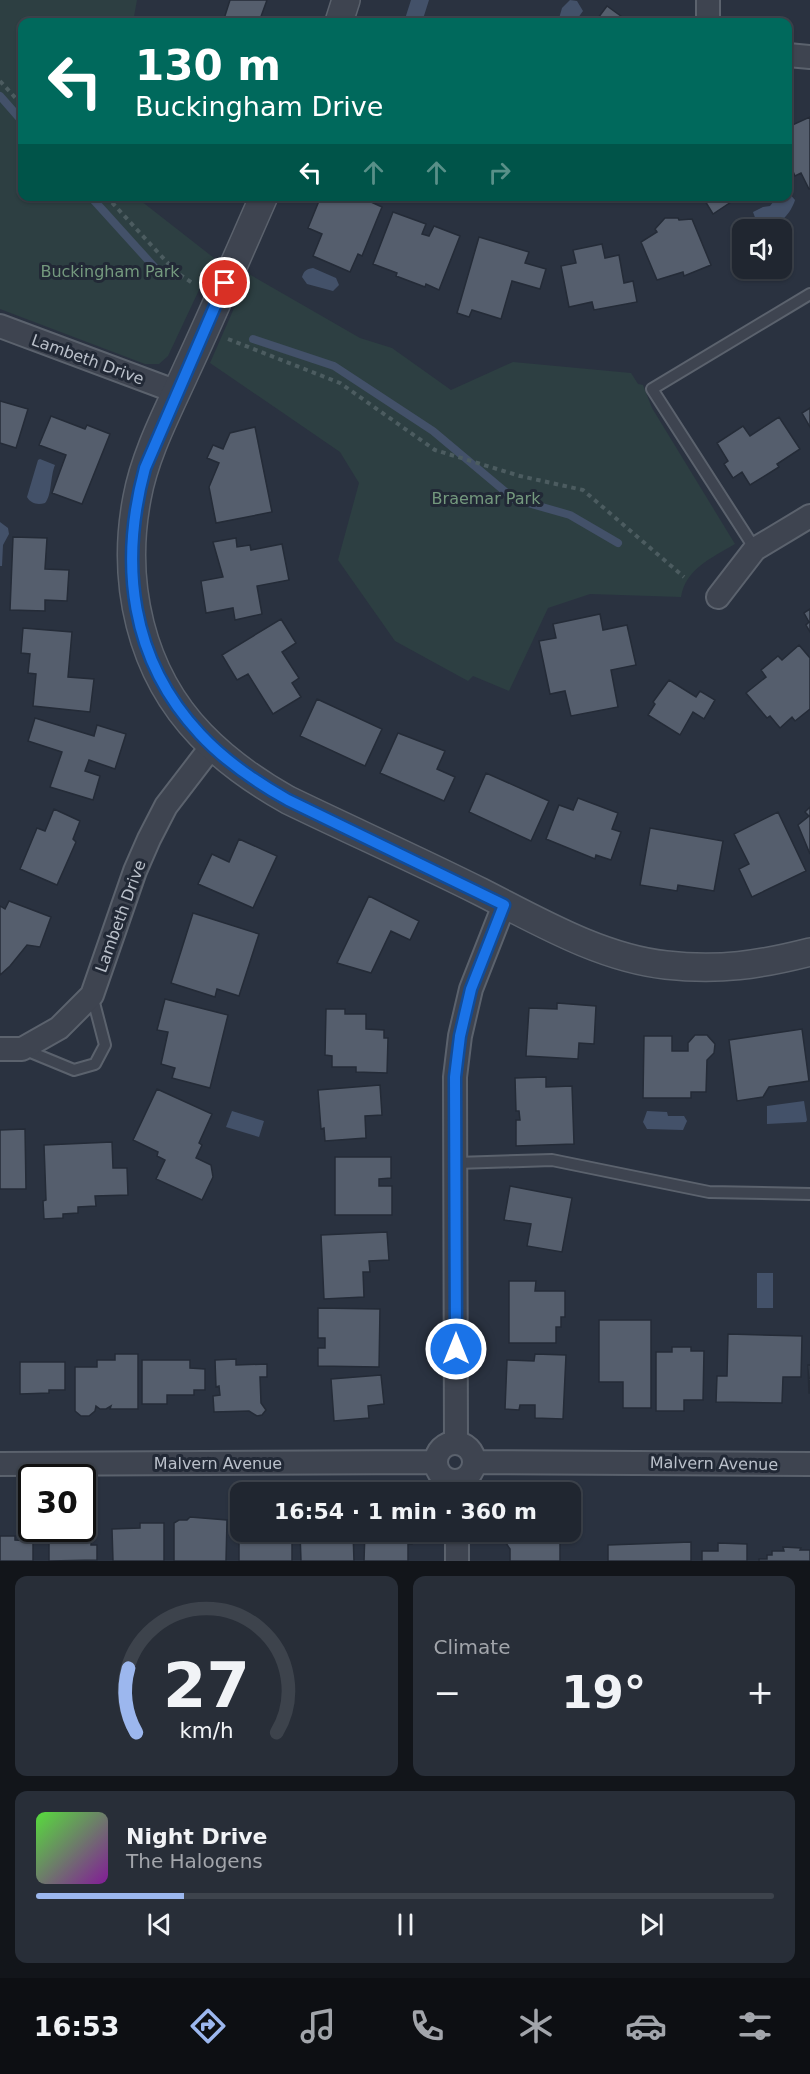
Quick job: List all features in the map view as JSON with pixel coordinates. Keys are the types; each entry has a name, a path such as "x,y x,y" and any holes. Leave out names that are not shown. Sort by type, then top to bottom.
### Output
{"street":[{"path":"340,18 346,0"},
{"path":"708,0 708,18"},
{"path":"792,55 810,57"},
{"path":"262,201 177,392 145,468 137,497 131,553 135,606 154,666 178,707 212,746 259,783 288,800 504,905 586,942 629,957 664,965 701,967 734,967 767,963 810,952"},
{"name":"Lambeth Drive","path":"0,326 177,392"},
{"path":"718,597 755,549 810,516"},
{"name":"Lambeth Drive","path":"11,1049 59,1028 92,995 148,839 166,806 212,746"},
{"path":"456,1443 455,1077 460,1036 471,989 504,905"},
{"path":"452,1482 440,1474 436,1462 444,1446 456,1443 471,1451 474,1462 474,1467 462,1482"},
{"name":"Malvern Avenue","path":"0,1464 436,1462"},
{"name":"Malvern Avenue","path":"474,1462 810,1464"},
{"path":"457,1542 457,1561"}],"lane":[{"path":"755,549 652,389 810,294"},
{"path":"11,1049 74,1070 95,1064 105,1045 92,995"},
{"path":"456,1163 552,1160 709,1192 810,1194"}],"path":[{"path":"0,81 18,101"},
{"path":"111,201 176,272 194,284"},
{"path":"227,339 340,383 435,450 520,476 583,490 684,577"}],"green space":[{"name":"Buckingham Park","path":"0,0 137,0 134,18 18,18 18,201 141,201 214,258 168,356 159,364 145,364 0,309"},
{"name":"Braemar Park","path":"249,274 360,338 392,348 451,390 513,362 631,373 638,384 643,385 652,408 735,544 694,571 688,578 681,597 590,594 548,608 509,691 473,676 468,681 395,641 338,560 359,483 340,452 210,363"}],"water":[{"path":"411,0 429,0 423,18 405,18"},
{"path":"570,0 577,1 583,11 578,18 559,18 562,8"},
{"path":"792,197 795,200 782,219 756,219 753,212 770,206 774,201 792,201"},
{"path":"313,268 336,278 339,285 333,291 307,284 302,277 307,270"},
{"path":"40,459 55,465 47,500 45,503 37,504 27,497"},
{"path":"0,522 8,528 9,534 3,545 2,566 0,566"},
{"path":"804,1101 806,1122 767,1124 767,1106"},
{"path":"232,1111 264,1121 259,1137 226,1127"},
{"path":"647,1111 667,1112 668,1116 684,1116 687,1121 683,1130 647,1129 643,1122"},
{"path":"757,1273 773,1273 773,1308 757,1308"}],"building":[{"path":"230,0 267,0 260,18 224,18"},
{"path":"607,6 624,18 598,18"},
{"path":"810,117 810,189 801,173 795,176 792,169 792,125"},
{"path":"319,201 369,201 382,207 362,256 358,254 350,272 313,256 322,234 308,228"},
{"path":"705,201 732,201 713,214"},
{"path":"393,212 426,224 422,234 429,236 434,226 460,236 439,290 396,276 397,273 373,264"},
{"path":"665,218 692,219 711,265 684,276 683,272 657,280 641,242 657,232 655,229"},
{"path":"479,237 529,252 525,263 546,269 540,289 512,281 501,319 472,310 469,317 457,313"},
{"path":"602,244 605,258 619,255 624,283 633,281 637,302 594,310 592,302 569,307 561,266 576,263 573,250"},
{"path":"0,401 28,409 16,448 0,443"},
{"path":"810,408 810,427 802,413"},
{"path":"51,416 85,429 87,425 110,434 82,504 52,493 66,455 39,445"},
{"path":"779,417 800,449 777,464 779,467 750,485 742,472 733,478 724,464 728,461 717,443 743,426 750,436"},
{"path":"255,427 272,512 216,523 209,487 219,463 207,458 213,445 223,449 230,433"},
{"path":"13,537 47,538 45,569 69,570 67,601 45,600 45,611 10,610"},
{"path":"236,538 237,547 250,545 251,550 282,544 289,580 257,586 262,614 235,620 233,608 206,613 201,581 223,577 213,542"},
{"path":"810,609 810,632 806,625 809,622 804,613"},
{"path":"600,614 603,630 627,625 636,665 611,670 618,707 571,716 565,691 550,694 539,641 556,638 553,624"},
{"path":"281,619 296,643 282,652 299,678 292,683 301,697 273,714 248,674 237,680 222,655"},
{"path":"23,628 72,632 68,677 94,679 90,712 33,706 36,674 28,673 30,654 21,653"},
{"path":"799,645 810,658 810,709 795,721 792,717 780,728 770,716 767,718 746,693 766,677 761,670 778,656 782,660"},
{"path":"669,680 696,697 700,691 715,700 704,719 693,712 680,735 648,715 655,704 653,702"},
{"path":"317,699 382,729 365,766 300,736"},
{"path":"35,718 94,736 97,725 126,734 115,769 89,760 85,771 100,776 93,800 50,787 62,752 28,741"},
{"path":"398,733 445,751 437,769 455,777 444,801 380,773"},
{"path":"486,773 549,801 531,841 469,812"},
{"path":"578,798 618,813 612,829 621,832 611,860 596,855 595,859 546,839 559,805 573,810"},
{"path":"810,807 810,854 798,825 809,816 805,812"},
{"path":"54,809 80,821 73,839 76,842 57,885 20,869 37,828 45,831"},
{"path":"778,812 806,871 752,897 739,869 749,864 734,834"},
{"path":"650,828 723,841 714,891 678,885 677,891 640,885"},
{"path":"239,839 277,856 253,908 198,884 212,854 229,862"},
{"path":"369,896 419,921 410,940 391,931 371,973 337,963"},
{"path":"9,901 51,917 40,947 27,945 0,975 0,906 5,909"},
{"path":"193,913 259,934 239,996 217,989 215,997 171,983"},
{"path":"165,999 228,1015 210,1088 172,1078 175,1068 161,1064 168,1032 157,1030"},
{"path":"557,1003 596,1006 594,1044 579,1043 578,1059 526,1056 529,1008 557,1009"},
{"path":"326,1009 345,1009 345,1014 366,1014 366,1029 384,1030 384,1038 388,1038 387,1073 356,1072 356,1067 332,1067 332,1056 325,1055"},
{"path":"802,1029 809,1081 769,1087 763,1097 737,1101 729,1040"},
{"path":"695,1035 707,1035 715,1044 714,1053 707,1060 706,1092 691,1092 691,1098 643,1098 644,1036 672,1036 672,1051 688,1051 688,1043"},
{"path":"546,1077 546,1087 572,1086 574,1144 516,1146 516,1120 520,1120 519,1111 516,1111 515,1078"},
{"path":"380,1085 382,1115 365,1116 366,1138 325,1141 324,1128 321,1129 318,1090"},
{"path":"157,1089 212,1114 199,1143 202,1145 196,1158 211,1165 213,1177 202,1200 156,1179 165,1160 157,1156 158,1152 133,1140"},
{"path":"25,1129 26,1189 0,1189 0,1130"},
{"path":"112,1142 113,1168 127,1168 128,1195 95,1196 96,1206 78,1207 78,1213 63,1214 63,1218 44,1219 43,1201 46,1200 44,1145"},
{"path":"335,1157 391,1157 391,1178 379,1179 379,1186 392,1186 392,1215 335,1215"},
{"path":"510,1186 572,1198 562,1252 527,1246 531,1224 504,1220"},
{"path":"387,1232 389,1260 369,1261 370,1272 363,1272 364,1297 324,1299 321,1235"},
{"path":"509,1281 536,1281 535,1291 565,1291 565,1317 561,1317 561,1327 556,1327 556,1343 509,1343"},
{"path":"318,1308 380,1309 379,1367 318,1366 318,1348 325,1348 325,1338 318,1338"},
{"path":"599,1320 651,1320 651,1408 623,1408 623,1382 599,1382"},
{"path":"728,1334 802,1336 801,1377 783,1377 782,1403 716,1402 717,1376 727,1376"},
{"path":"672,1347 691,1347 691,1351 704,1351 703,1400 684,1400 684,1411 656,1411 656,1352 672,1352"},
{"path":"115,1354 138,1354 138,1409 110,1409 111,1406 100,1409 96,1406 95,1411 89,1416 81,1416 75,1411 75,1367 97,1367 97,1360 115,1360"},
{"path":"535,1354 566,1355 563,1419 535,1418 535,1405 520,1405 519,1410 505,1409 507,1360 534,1361"},
{"path":"236,1359 236,1365 267,1364 267,1377 260,1377 261,1403 266,1410 262,1415 257,1416 249,1411 214,1412 213,1396 220,1395 219,1386 216,1387 215,1360"},
{"path":"142,1360 190,1360 190,1368 205,1369 205,1390 194,1390 194,1395 167,1395 167,1404 142,1404"},
{"path":"20,1362 65,1362 65,1390 20,1394"},
{"path":"808,1365 810,1365 810,1393 809,1393"},
{"path":"381,1375 384,1404 368,1406 369,1418 334,1421 331,1379"},
{"path":"190,1517 227,1520 226,1561 174,1561 174,1523"},
{"path":"140,1523 164,1523 164,1561 113,1561 112,1529 140,1528"},
{"path":"0,1536 15,1536 18,1542 33,1542 33,1561 0,1561"},
{"path":"49,1542 91,1542 91,1545 97,1545 97,1560 49,1561"},
{"path":"239,1542 292,1542 292,1561 239,1561"},
{"path":"300,1542 353,1542 354,1561 301,1561"},
{"path":"365,1542 412,1542 408,1544 408,1561 364,1561"},
{"path":"560,1542 560,1561 510,1561 510,1549 506,1543"},
{"path":"691,1542 691,1561 608,1561 608,1545"},
{"path":"718,1543 747,1544 747,1561 702,1561 702,1551 718,1551"},
{"path":"783,1547 810,1550 810,1561 759,1561 759,1559 767,1559 767,1555 772,1555 772,1551 784,1551"}],"waterway":[{"path":"0,96 18,116"},
{"path":"95,201 157,270"},
{"path":"253,339 334,366 433,431 514,499 570,515 618,543"}],"route":[{"path":"225,283 171,403 145,468 137,497 133,525 131,553 135,606 143,637 165,688 199,733 231,762 259,783 288,800 504,905 471,989 460,1036 455,1077 456,1349"}]}
